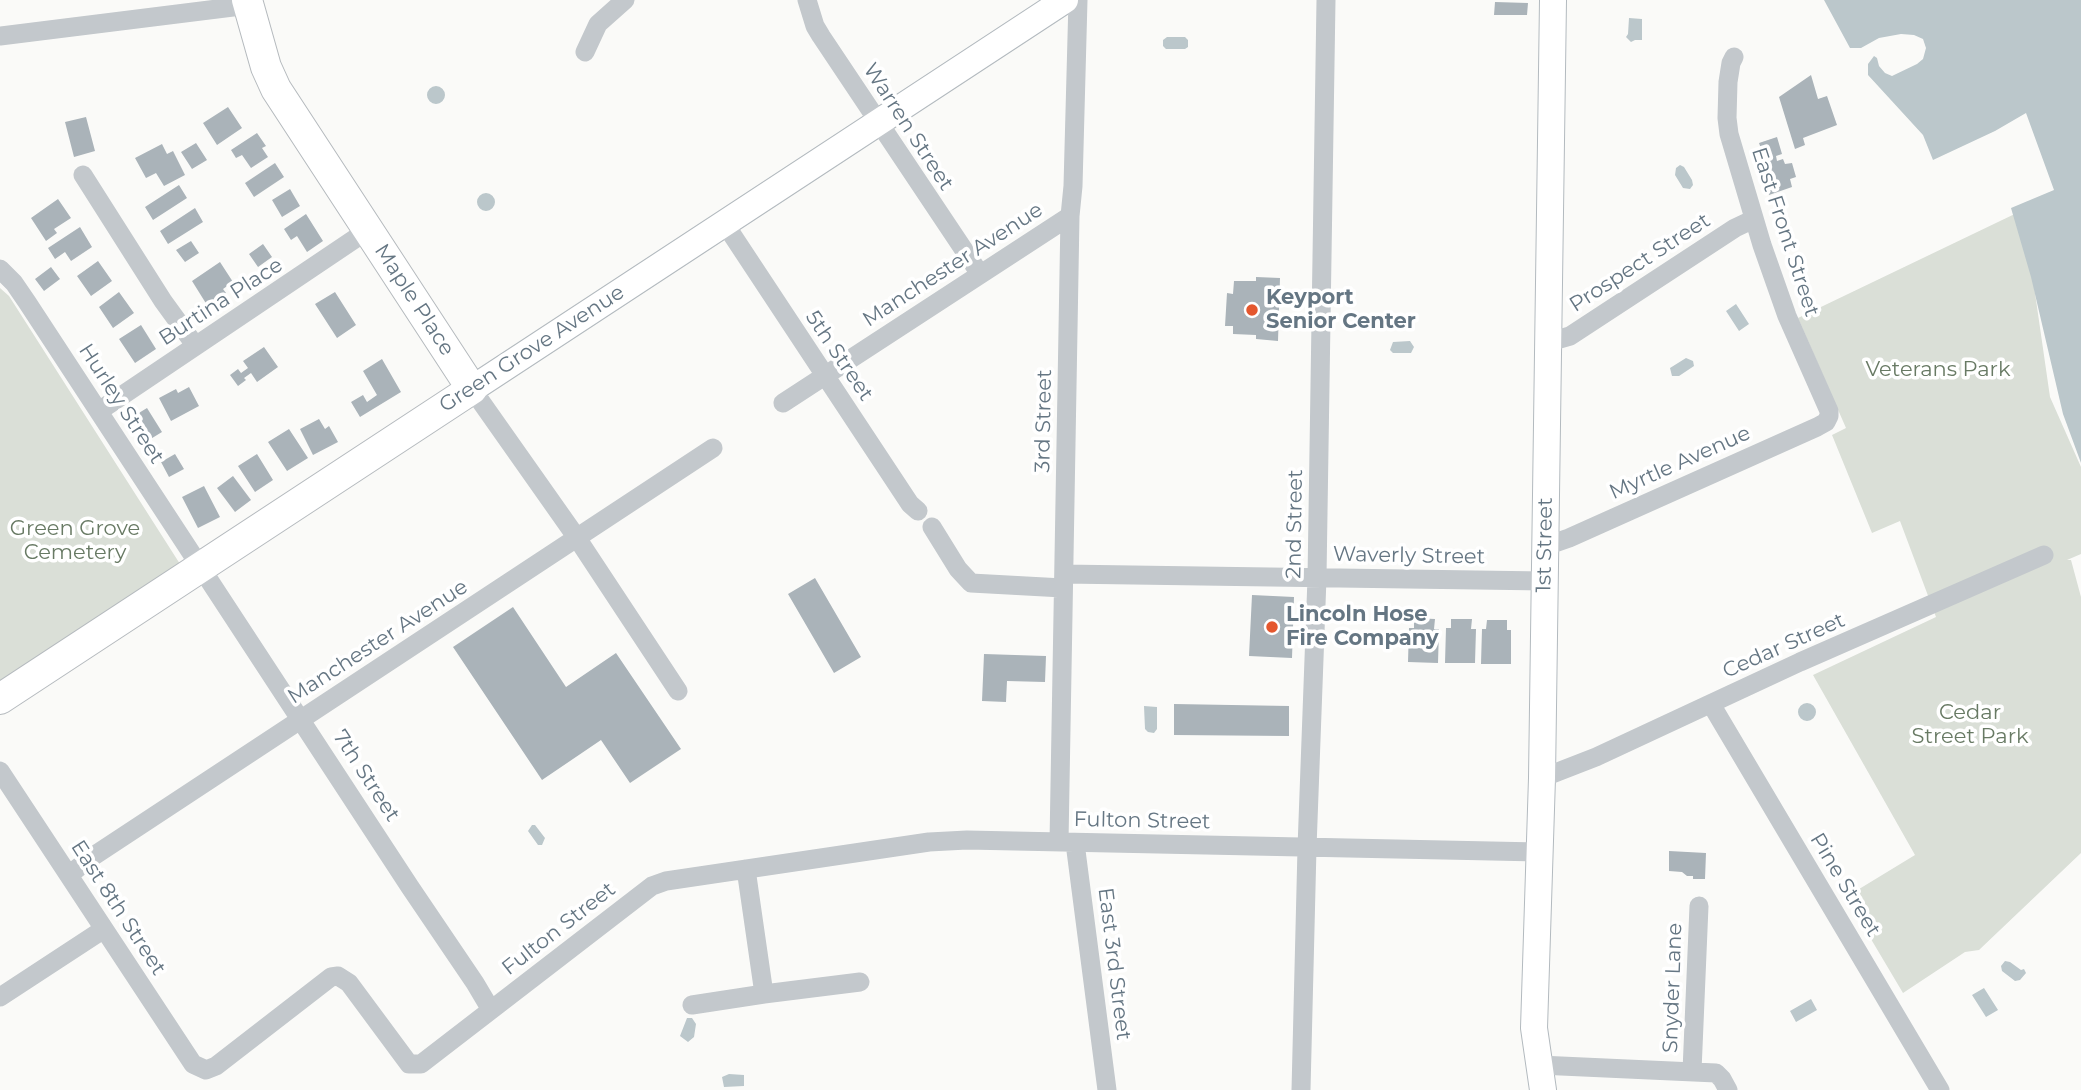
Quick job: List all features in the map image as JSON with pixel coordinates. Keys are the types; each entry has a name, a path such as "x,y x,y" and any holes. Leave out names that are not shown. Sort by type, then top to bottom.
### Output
{"main road":[{"name":"Green Grove Avenue","path":"0,699 1065,0"},
{"name":"1st Street","path":"1541,1078 1534,1028 1542,778 1553,0"},
{"name":"Maple Place","path":"248,2 266,67 276,89 472,388"}],"street":[{"path":"585,52 598,24 625,0"},
{"name":"Warren Street","path":"807,0 821,36 979,274"},
{"name":"3rd Street","path":"1067,843 1063,581 1070,216 1078,0"},
{"name":"2nd Street","path":"1301,1090 1317,578 1326,0"},
{"path":"0,36 248,2"},
{"name":"East Front Street","path":"1734,57 1728,82 1727,118 1754,219 1787,316 1829,416"},
{"path":"82,175 163,301 195,345"},
{"name":"Manchester Avenue","path":"783,403 1070,216"},
{"name":"Prospect Street","path":"1549,342 1570,335 1754,219"},
{"name":"5th Street","path":"725,224 910,504 918,511"},
{"name":"Burtina Place","path":"99,411 368,230"},
{"name":"Hurley Street","path":"0,269 27,302 201,567"},
{"name":"Maple Place","path":"472,388 577,538 678,691"},
{"name":"Myrtle Avenue","path":"1546,546 1818,427 1826,422 1829,416"},
{"name":"Manchester Avenue","path":"69,875 713,448"},
{"name":"Waverly Street","path":"932,527 958,569 971,583 1317,578 1545,581"},
{"name":"Cedar Street","path":"1542,778 1596,757 2044,555"},
{"name":"7th Street","path":"201,567 491,1010"},
{"name":"Pine Street","path":"1712,704 1940,1090"},
{"name":"East 8th Street","path":"0,771 193,1064 200,1069"},
{"name":"Fulton Street","path":"200,1069 216,1066 331,977 338,976 349,983 416,1072 491,1010 652,886 666,881 929,842 967,840 1539,852"},
{"name":"East 3rd Street","path":"1067,843 1107,1090"},
{"path":"746,869 764,994"},
{"name":"Snyder Lane","path":"1692,1071 1699,906"},
{"path":"0,997 104,929"},
{"path":"692,1005 860,982"},
{"path":"1541,1078 1692,1071 1716,1073 1728,1090"}],"green space":[{"path":"2023,210 2050,397 2081,467 2081,554 2067,560 2071,560 2081,597 2081,853 1979,950 1965,952 1903,993 1846,897 1915,855 1813,675 1936,617 1900,521 1872,533 1832,435 1846,428 1798,318"},
{"name":"Green Grove Cemetery","path":"0,288 9,296 180,564 0,684"}],"shaded area":[{"path":"1824,0 2081,0 2081,463 2063,414 2031,277 2011,208 2054,190 2026,113 1933,160 1923,135 1868,75 1868,64 1874,56 1885,73 1892,76 1917,64 1923,59 1926,48 1923,39 1901,34 1879,38 1861,48 1850,48"},
{"path":"1629,18 1642,19 1642,40 1631,42 1626,37"},
{"path":"1167,37 1185,37 1188,47 1166,49 1163,40"},
{"path":"436,86 442,89 445,95 442,101 436,104 430,101 427,95 430,89"},
{"path":"1680,165 1692,180 1690,189 1683,188 1675,175 1676,168"},
{"path":"482,193 490,193 495,202 493,209 482,211 477,206 477,198"},
{"path":"1736,304 1749,324 1739,331 1726,311"},
{"path":"1410,341 1414,347 1411,353 1393,353 1390,350 1393,342"},
{"path":"1686,358 1693,361 1694,366 1679,376 1672,376 1670,368"},
{"path":"1803,703 1811,703 1816,712 1814,719 1803,721 1798,716 1798,708"},
{"path":"1144,706 1157,707 1157,729 1154,733 1145,729"},
{"path":"535,825 545,838 542,845 538,845 528,831"},
{"path":"2005,961 2024,969 2026,973 2020,980 2015,981 2002,971 2001,966"},
{"path":"1984,988 1998,1010 1986,1017 1972,995"},
{"path":"1811,999 1817,1010 1796,1022 1790,1011"},
{"path":"687,1018 692,1018 696,1024 694,1037 688,1042 680,1036"},
{"path":"729,1074 744,1075 744,1086 724,1087 722,1077"}],"building":[{"path":"1495,2 1528,3 1527,15 1494,15"},
{"path":"1811,75 1818,99 1827,96 1837,125 1803,138 1805,145 1795,149 1779,97"},
{"path":"228,107 242,128 217,145 203,123"},
{"path":"86,117 95,151 74,157 65,122"},
{"path":"257,133 266,146 262,148 268,157 251,168 242,155 236,158 231,150"},
{"path":"1777,137 1782,154 1776,156 1777,161 1783,159 1785,164 1792,163 1796,177 1790,179 1792,187 1769,195 1760,167 1768,164 1759,143"},
{"path":"196,143 207,160 192,169 181,152"},
{"path":"162,144 167,154 173,151 185,175 164,186 156,173 146,178 135,158"},
{"path":"275,163 284,177 254,197 245,183"},
{"path":"179,185 187,198 153,220 145,207"},
{"path":"290,189 300,206 282,217 272,200"},
{"path":"58,199 71,218 54,229 57,233 46,241 31,218"},
{"path":"195,208 203,222 168,244 160,231"},
{"path":"306,214 323,241 307,252 297,236 291,240 284,229"},
{"path":"80,227 92,247 71,261 65,252 55,259 48,248"},
{"path":"191,241 199,253 185,262 176,250"},
{"path":"263,244 272,257 258,267 249,254"},
{"path":"98,261 112,281 91,296 77,276"},
{"path":"220,262 233,282 223,289 226,293 207,305 192,281"},
{"path":"51,267 60,279 44,291 35,279"},
{"name":"Keyport Senior Center","path":"1256,277 1280,278 1278,341 1256,339 1256,335 1233,334 1233,326 1225,326 1227,293 1233,294 1234,281 1256,281"},
{"path":"119,292 134,313 113,328 99,307"},
{"path":"335,292 356,325 337,338 315,304"},
{"path":"141,325 156,349 135,363 119,339"},
{"path":"264,347 278,367 257,382 251,373 238,386 230,375 238,369 241,373 248,368 243,361"},
{"path":"382,359 401,392 360,417 351,402 363,395 367,402 377,395 363,371"},
{"path":"189,387 199,406 171,421 159,398 176,389 178,393"},
{"path":"147,408 162,432 144,443 129,419"},
{"path":"319,419 325,429 329,426 338,442 313,455 300,429"},
{"path":"289,429 308,458 287,471 268,442"},
{"path":"175,454 184,469 169,477 161,462"},
{"path":"257,454 273,480 255,492 238,466"},
{"path":"233,476 251,500 235,512 217,488"},
{"path":"204,486 220,517 198,528 182,497"},
{"path":"815,578 861,657 834,673 788,594"},
{"name":"Lincoln Hose Fire Company","path":"1252,595 1294,597 1292,658 1249,656"},
{"path":"513,607 566,687 616,653 681,749 630,783 601,740 542,780 453,647"},
{"path":"1414,618 1435,619 1434,629 1439,629 1438,663 1408,662 1409,628 1414,628"},
{"path":"1451,619 1472,619 1471,629 1476,629 1475,663 1445,663 1446,628 1451,628"},
{"path":"1487,620 1507,620 1507,630 1511,630 1511,664 1481,664 1482,629 1486,629"},
{"path":"984,654 1046,656 1045,682 1007,681 1006,702 982,701"},
{"path":"1174,704 1289,706 1289,736 1174,735"},
{"path":"1669,851 1706,853 1705,879 1693,879 1693,876 1682,872 1669,871"}],"place":[{"name":"Keyport Senior Center","path":"1252,310"},
{"name":"Lincoln Hose Fire Company","path":"1272,627"}],"park label":[{"name":"Veterans Park","path":"1938,370"},
{"name":"Cedar Street Park","path":"1970,725"}]}
